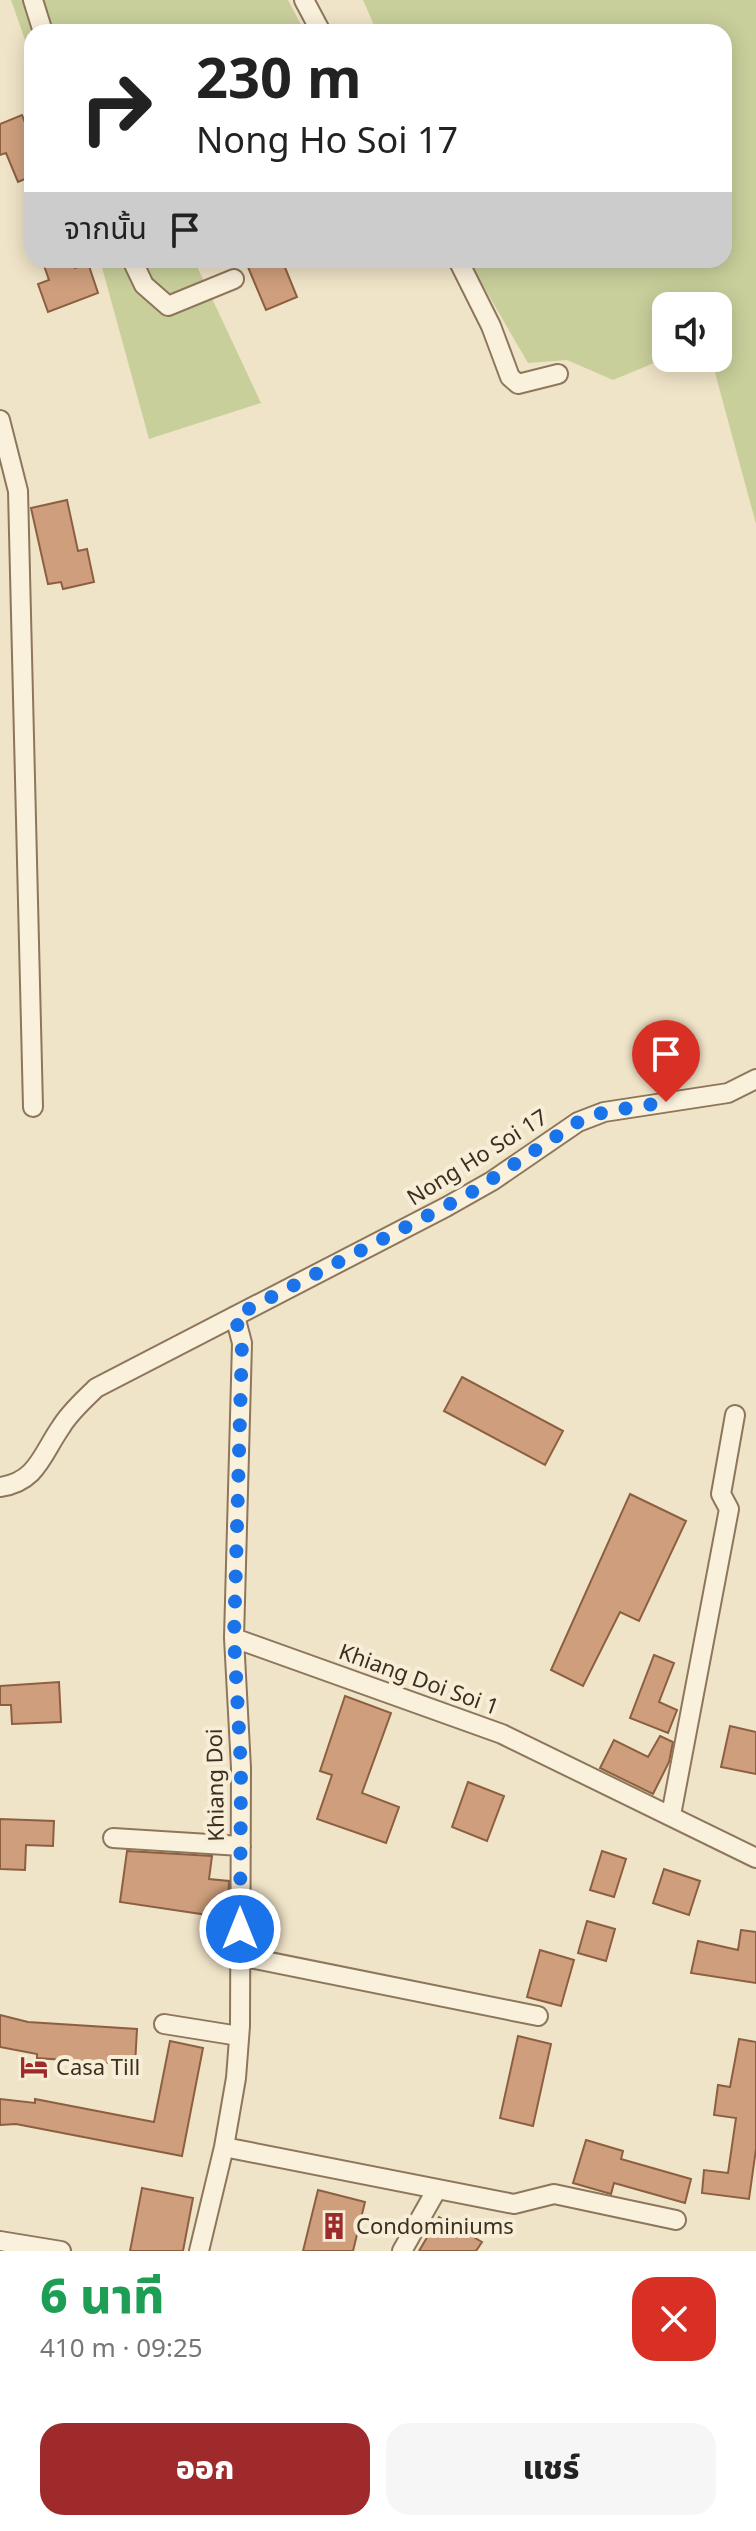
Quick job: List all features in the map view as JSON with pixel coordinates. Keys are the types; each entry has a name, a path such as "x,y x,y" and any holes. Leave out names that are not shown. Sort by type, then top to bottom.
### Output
{"street":[{"path":"33,0 40,24"},
{"path":"304,0 317,24"},
{"path":"136,268 144,285 168,306 234,279"},
{"path":"462,268 491,326 510,377 518,384 558,374"},
{"path":"0,420 18,491 33,1107"},
{"name":"Nong Ho Soi 17","path":"0,1487 14,1485 38,1469 60,1427 96,1388 469,1194 578,1122 604,1112 728,1093 756,1079"},
{"name":"Khiang Doi","path":"199,2251 224,2147 239,2036 241,1768 234,1638 242,1343 235,1316"},
{"path":"671,1815 729,1509 721,1494 735,1415"},
{"path":"234,1638 502,1734 756,1858"},
{"path":"113,1838 241,1846"},
{"path":"240,1956 538,2016"},
{"path":"164,2024 239,2036"},
{"path":"224,2147 514,2204 554,2194 676,2220"},
{"path":"402,2251 437,2189"},
{"path":"0,2241 61,2251"}],"green space":[{"path":"11,0 288,0 301,24 24,24 24,37"},
{"path":"363,0 756,0 756,524 715,372 732,372 732,292 652,292 652,364 613,380 567,360 528,363 473,268 732,268 732,24 374,24"},
{"path":"102,268 198,268 261,403 149,439"}],"building":[{"path":"22,115 24,120 24,179 18,182 6,153 0,155 0,124"},
{"path":"45,268 90,268 98,293 48,312 38,284 49,280"},
{"path":"248,268 285,268 297,297 266,310"},
{"path":"67,500 78,551 87,549 94,582 63,589 61,582 48,584 31,508"},
{"path":"462,1377 563,1431 545,1465 444,1411"},
{"path":"630,1494 686,1521 639,1621 620,1612 583,1686 551,1670"},
{"path":"654,1655 674,1663 659,1702 677,1710 668,1733 630,1718"},
{"path":"59,1682 61,1722 12,1724 11,1705 0,1705 0,1686"},
{"path":"345,1696 391,1713 362,1793 399,1807 386,1843 317,1819 332,1775 320,1771"},
{"path":"730,1726 756,1732 756,1774 721,1767"},
{"path":"660,1736 673,1742 669,1762 653,1794 600,1768 614,1740 648,1757"},
{"path":"468,1782 504,1796 487,1841 452,1827"},
{"path":"0,1819 54,1821 53,1846 26,1845 25,1870 0,1869"},
{"path":"127,1851 212,1856 209,1879 229,1881 228,1918 120,1902"},
{"path":"602,1851 626,1859 614,1897 590,1890"},
{"path":"664,1869 700,1881 689,1915 653,1903"},
{"path":"587,1921 615,1929 606,1961 578,1953"},
{"path":"741,1930 756,1932 756,1983 691,1973 698,1941 738,1950"},
{"path":"540,1950 574,1960 561,2006 527,1997"},
{"path":"0,2015 28,2022 137,2029 135,2065 37,2058 37,2054 0,2047"},
{"path":"518,2036 551,2044 533,2126 500,2118"},
{"path":"739,2039 756,2042 756,2149 749,2199 702,2193 704,2170 728,2173 736,2118 714,2115 718,2085 730,2087"},
{"path":"170,2041 203,2048 182,2156 16,2124 0,2125 0,2099 35,2103 35,2099 154,2122"},
{"path":"586,2140 623,2151 621,2159 691,2179 685,2203 614,2183 611,2194 573,2183"},
{"path":"142,2188 193,2198 183,2251 130,2251"},
{"name":"Condominiums","path":"318,2190 365,2202 353,2251 303,2251"},
{"path":"439,2217 482,2242 476,2251 419,2251"}],"place":[{"name":"Casa Till","path":"34,2067"},
{"name":"Condominiums","path":"334,2226"}],"route":[{"path":"240,1929 241,1768 234,1638 242,1343 235,1316 492,1181 578,1122 604,1112 666,1102"}]}
